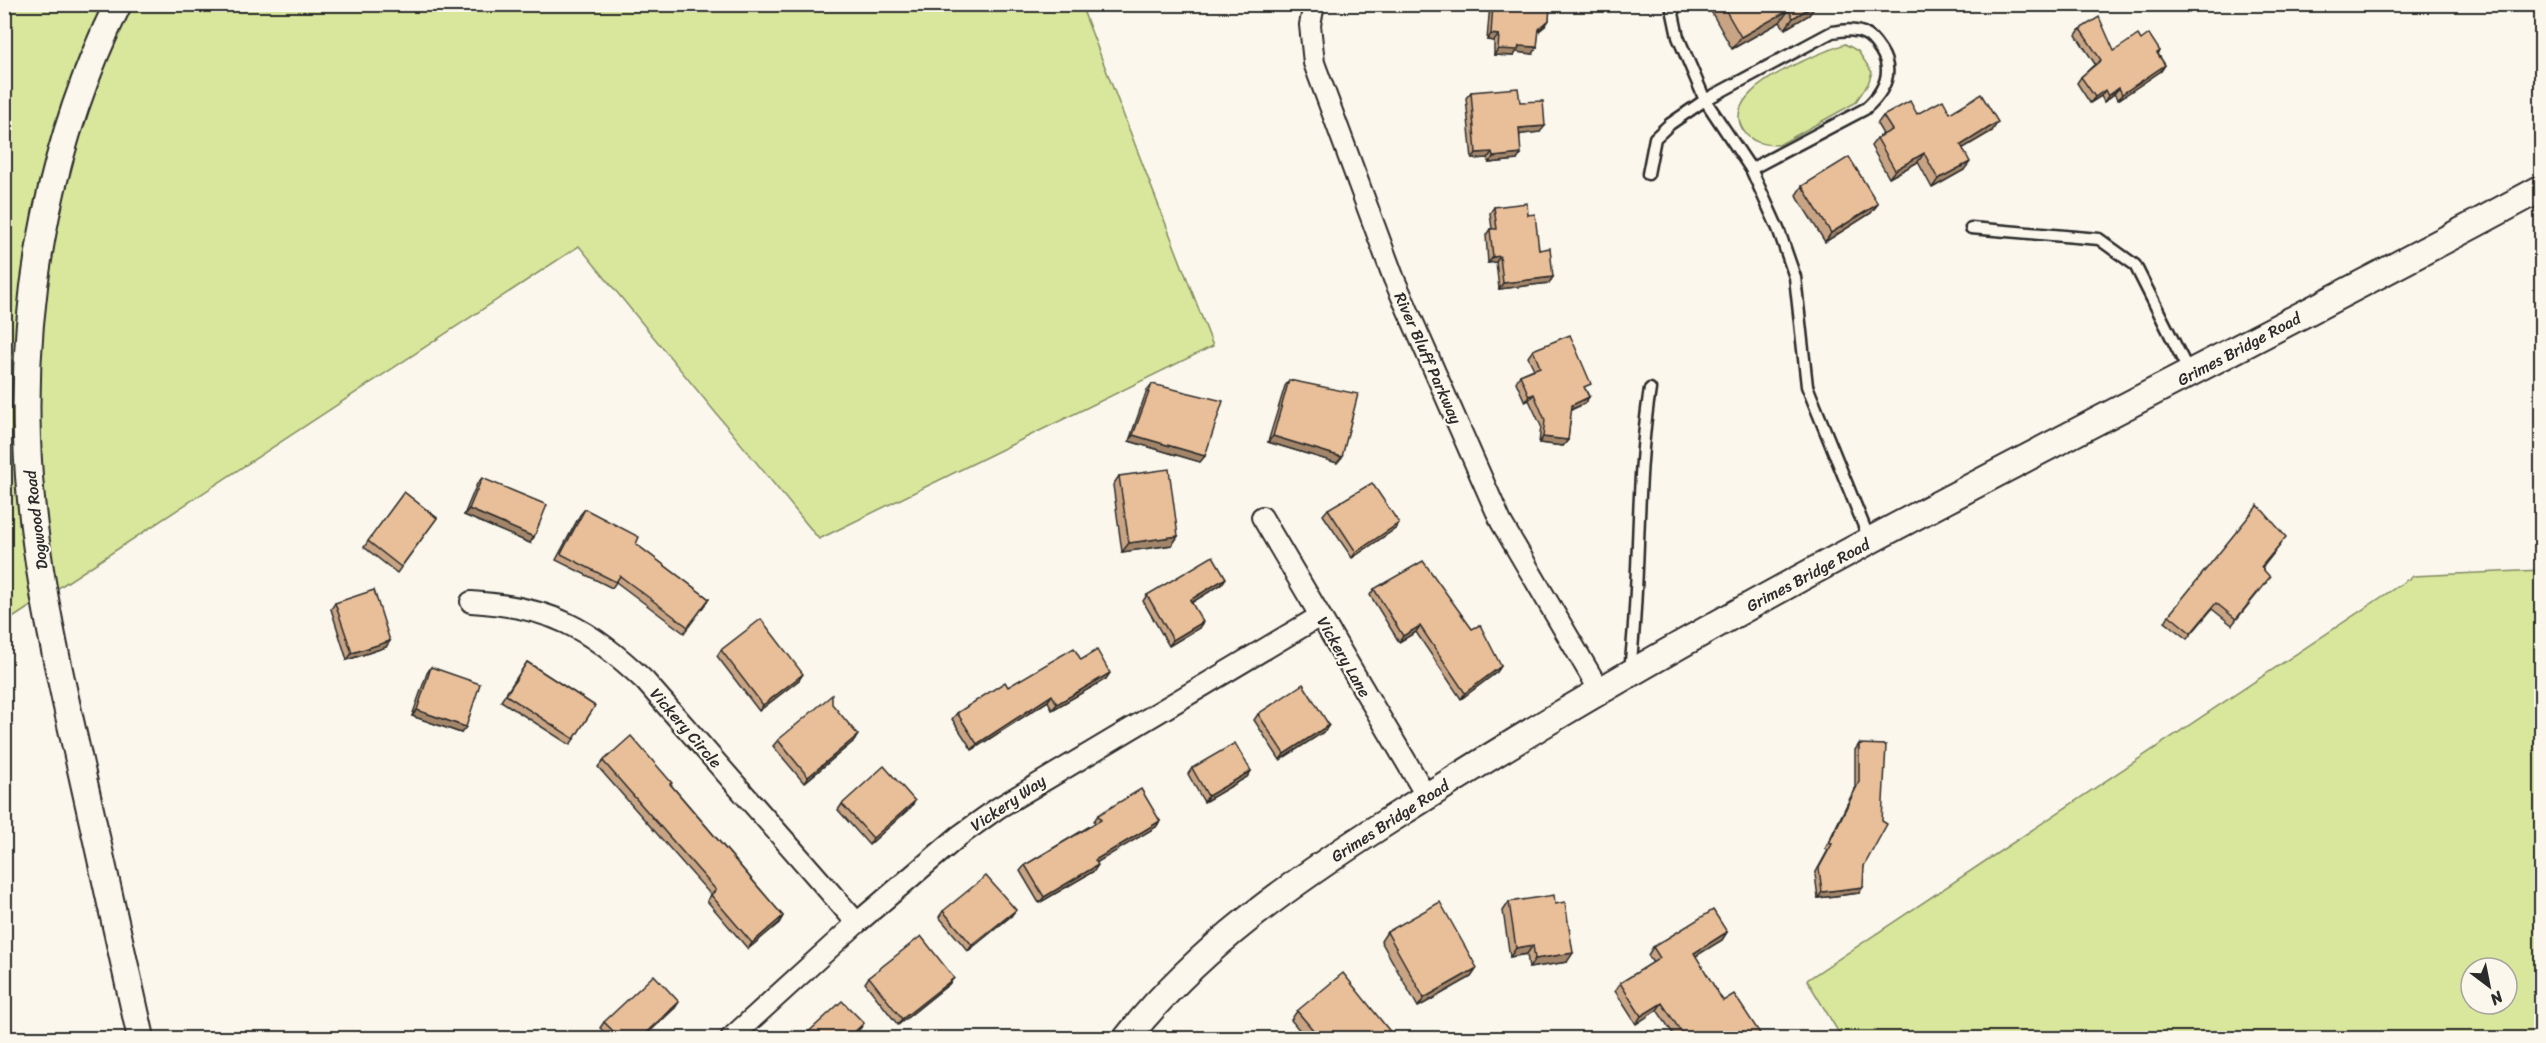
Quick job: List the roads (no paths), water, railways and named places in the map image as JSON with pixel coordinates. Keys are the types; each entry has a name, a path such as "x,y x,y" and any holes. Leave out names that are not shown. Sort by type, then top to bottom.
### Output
{"street":[{"name":"Dogwood Road","path":"118,4 76,103 51,190 35,272 27,358 27,440 34,521 47,613 141,1038"},
{"name":"River Bluff Parkway","path":"1314,4 1310,25 1314,63 1394,279 1501,522 1600,691"},
{"name":"Grimes Bridge Road","path":"1127,1038 1186,973 1238,926 1296,883 1426,797 1600,691 1870,542 2541,188"},
{"name":"Vickery Lane","path":"1262,517 1426,797"},
{"name":"Vickery Circle","path":"471,602 507,604 541,613 578,628 614,651 645,681 857,923"},
{"name":"Vickery Way","path":"731,1038 857,923 959,836 998,808 1320,616"}],"lane":[{"path":"1671,4 1678,37 1705,100 1751,169 1779,231 1795,277 1807,386 1870,542"},
{"path":"1647,174 1655,138 1670,124 1705,100 1832,32 1848,30 1864,33 1876,43 1885,57 1888,72 1878,97 1865,109 1751,169"},
{"path":"1971,228 2099,239 2135,265 2190,374"},
{"path":"1630,673 1636,619 1644,425 1650,389"}]}
